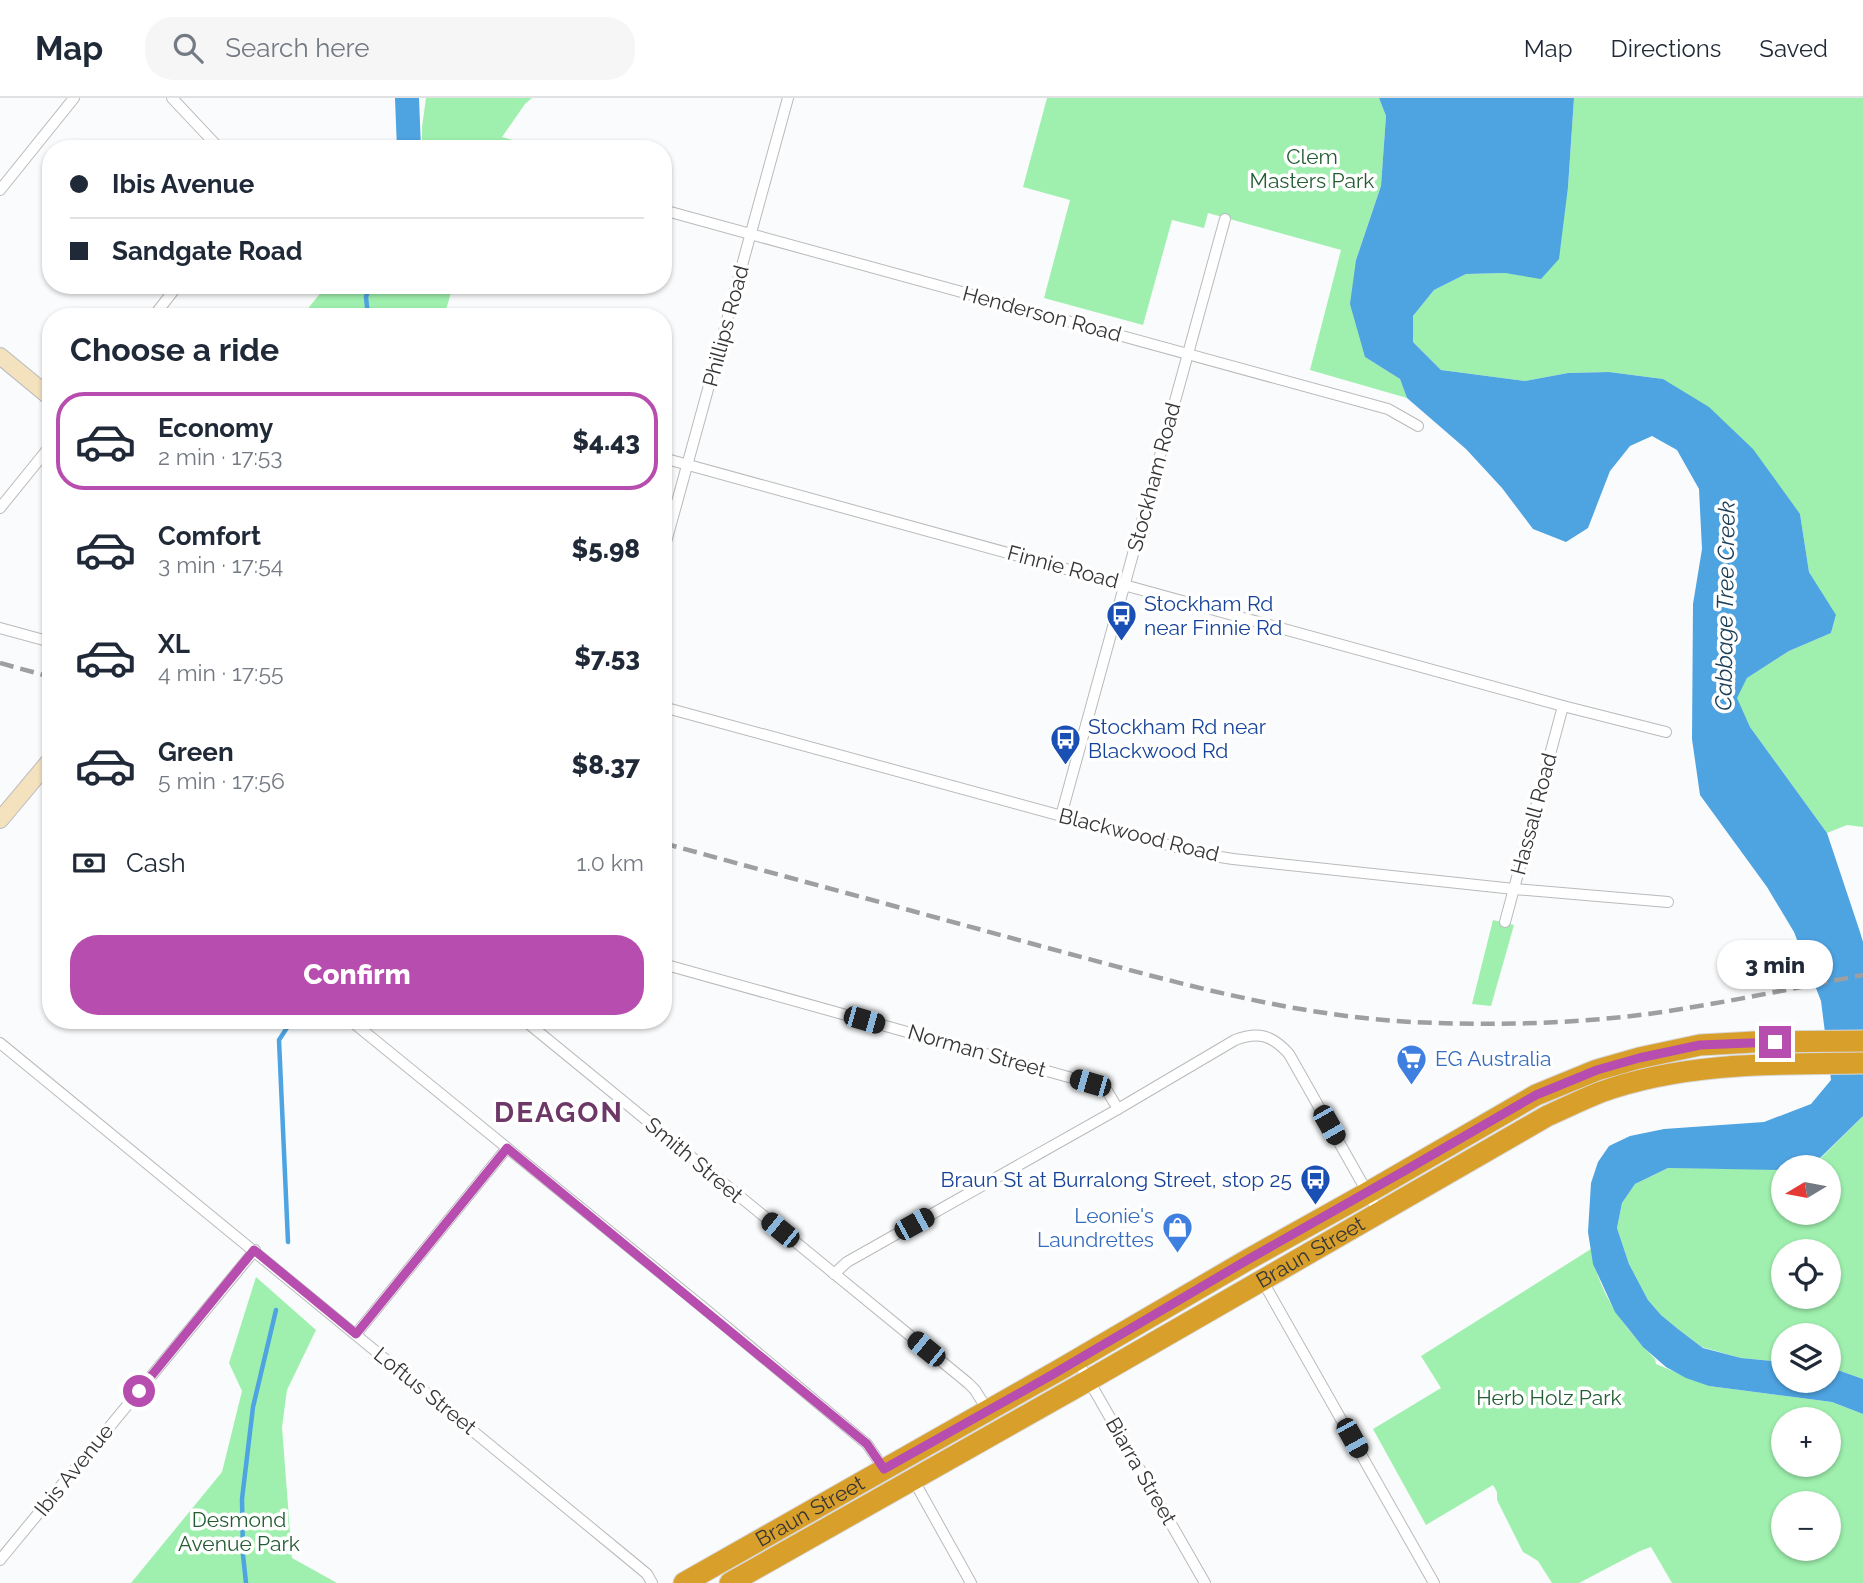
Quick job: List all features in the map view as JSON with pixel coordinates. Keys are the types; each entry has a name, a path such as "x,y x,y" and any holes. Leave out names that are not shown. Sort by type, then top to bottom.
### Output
{"highway":[{"name":"Braun Street","path":"684,1583 1536,1095 1597,1070 1700,1045 1863,1041"},
{"name":"Braun Street","path":"730,1583 1089,1380 1546,1116 1602,1092 1653,1078 1702,1069 1863,1063"}],"street":[{"path":"0,190 74,98"},
{"path":"172,98 212,140"},
{"name":"Phillips Road","path":"672,521 788,98"},
{"name":"Henderson Road","path":"672,212 1388,409 1418,425"},
{"name":"Stockham Road","path":"1061,816 1225,219"},
{"path":"160,308 171,294"},
{"path":"0,356 42,391"},
{"path":"0,508 42,456"},
{"name":"Finnie Road","path":"672,460 1666,732"},
{"path":"0,628 42,640"},
{"name":"Hassall Road","path":"1505,922 1563,706"},
{"name":"Blackwood Road","path":"672,709 1200,854 1514,889 1668,902"},
{"path":"0,820 42,775"},
{"name":"Norman Street","path":"672,967 1090,1083 1105,1089 1118,1108"},
{"path":"362,1029 867,1444 884,1469"},
{"name":"Smith Street","path":"535,1029 968,1383 988,1410"},
{"path":"834,1274 847,1262 1245,1036 1271,1038 1289,1054 1380,1213"},
{"name":"Loftus Street","path":"0,1043 624,1555 646,1574 652,1583"},
{"path":"356,1334 507,1148"},
{"name":"Ibis Avenue","path":"0,1560 254,1250"},
{"path":"1262,1280 1434,1583"},
{"name":"Biarra Street","path":"1077,1360 1205,1583"},
{"path":"913,1479 971,1583"}],"green space":[{"path":"426,98 532,98 502,137 513,140 422,140"},
{"name":"Clem Masters Park","path":"1047,98 1379,98 1386,116 1381,186 1356,260 1365,357 1400,379 1407,398 1310,370 1341,250 1208,213 1204,228 1172,220 1143,325 1044,298 1070,200 1023,187"},
{"path":"1574,98 1863,98 1863,827 1847,825 1827,833 1750,727 1736,698 1747,678 1789,651 1831,633 1836,616 1809,572 1800,514 1663,379 1609,372 1568,373 1525,381 1441,370 1413,342 1413,316 1434,290 1466,274 1505,273 1540,278 1568,187"},
{"path":"320,294 450,294 447,308 308,308"},
{"path":"1493,920 1514,925 1491,1006 1472,1004"},
{"path":"1863,1116 1863,1379 1841,1371 1841,1323 1771,1323 1771,1361 1741,1358 1702,1347 1661,1315 1648,1300 1629,1264 1617,1228 1622,1203 1635,1184 1668,1168 1771,1169 1771,1225 1841,1225 1841,1155 1824,1155"},
{"name":"Herb Holz Park","path":"1591,1249 1606,1295 1623,1322 1655,1359 1656,1364 1709,1386 1832,1402 1863,1414 1863,1583 1672,1583 1651,1547 1579,1583 1552,1583 1538,1561 1523,1552 1497,1500 1493,1485 1426,1525 1373,1429 1441,1388 1421,1356"},
{"name":"Desmond Avenue Park","path":"256,1277 316,1330 287,1390 282,1427 292,1558 337,1583 131,1583 222,1472 242,1391 229,1363"}],"water":[{"name":"Cabbage Tree Creek","path":"1379,98 1574,98 1568,187 1559,259 1541,279 1505,273 1466,274 1434,290 1413,316 1413,342 1441,370 1525,381 1568,373 1609,372 1663,379 1709,407 1753,449 1800,514 1809,572 1836,615 1831,633 1789,651 1747,678 1737,698 1750,727 1827,833 1860,932 1863,942 1863,1116 1823,1155 1771,1155 1771,1170 1668,1168 1635,1184 1622,1203 1617,1228 1629,1264 1648,1300 1661,1315 1703,1348 1741,1358 1771,1361 1771,1393 1841,1393 1841,1371 1863,1379 1863,1414 1832,1402 1709,1386 1666,1367 1643,1347 1615,1312 1593,1264 1588,1232 1591,1183 1598,1162 1609,1146 1630,1136 1664,1129 1764,1122 1811,1104 1831,1080 1821,1001 1794,932 1767,887 1700,795 1692,739 1693,604 1702,549 1699,489 1677,450 1652,436 1630,446 1610,471 1588,528 1566,542 1533,529 1502,488 1466,449 1407,398 1400,379 1365,357 1350,304 1356,260 1381,186 1386,116"}],"waterway":[{"path":"407,98 409,140"},
{"path":"367,294 367,308"},
{"path":"286,1029 279,1040 288,1242"},
{"path":"246,1583 242,1499 253,1407 276,1310"}],"railway":[{"path":"0,663 42,675"},
{"path":"672,845 1180,983 1271,1004 1364,1018 1477,1024 1609,1018 1699,1006 1863,975"}],"place":[{"name":"Stockham Rd near Finnie Rd","path":"1121,643"},
{"name":"Stockham Rd near Blackwood Rd","path":"1065,766"},
{"name":"EG Australia","path":"1412,1086"},
{"name":"Braun St at Burralong Street, stop 25","path":"1315,1207"},
{"name":"Leonie's Laundrettes","path":"1177,1255"}],"district":[{"name":"DEAGON","path":"559,1112"}],"route":[{"path":"139,1391 254,1250 356,1334 507,1148 867,1444 884,1469 1536,1095 1597,1070 1639,1058 1700,1045 1775,1042"}]}
